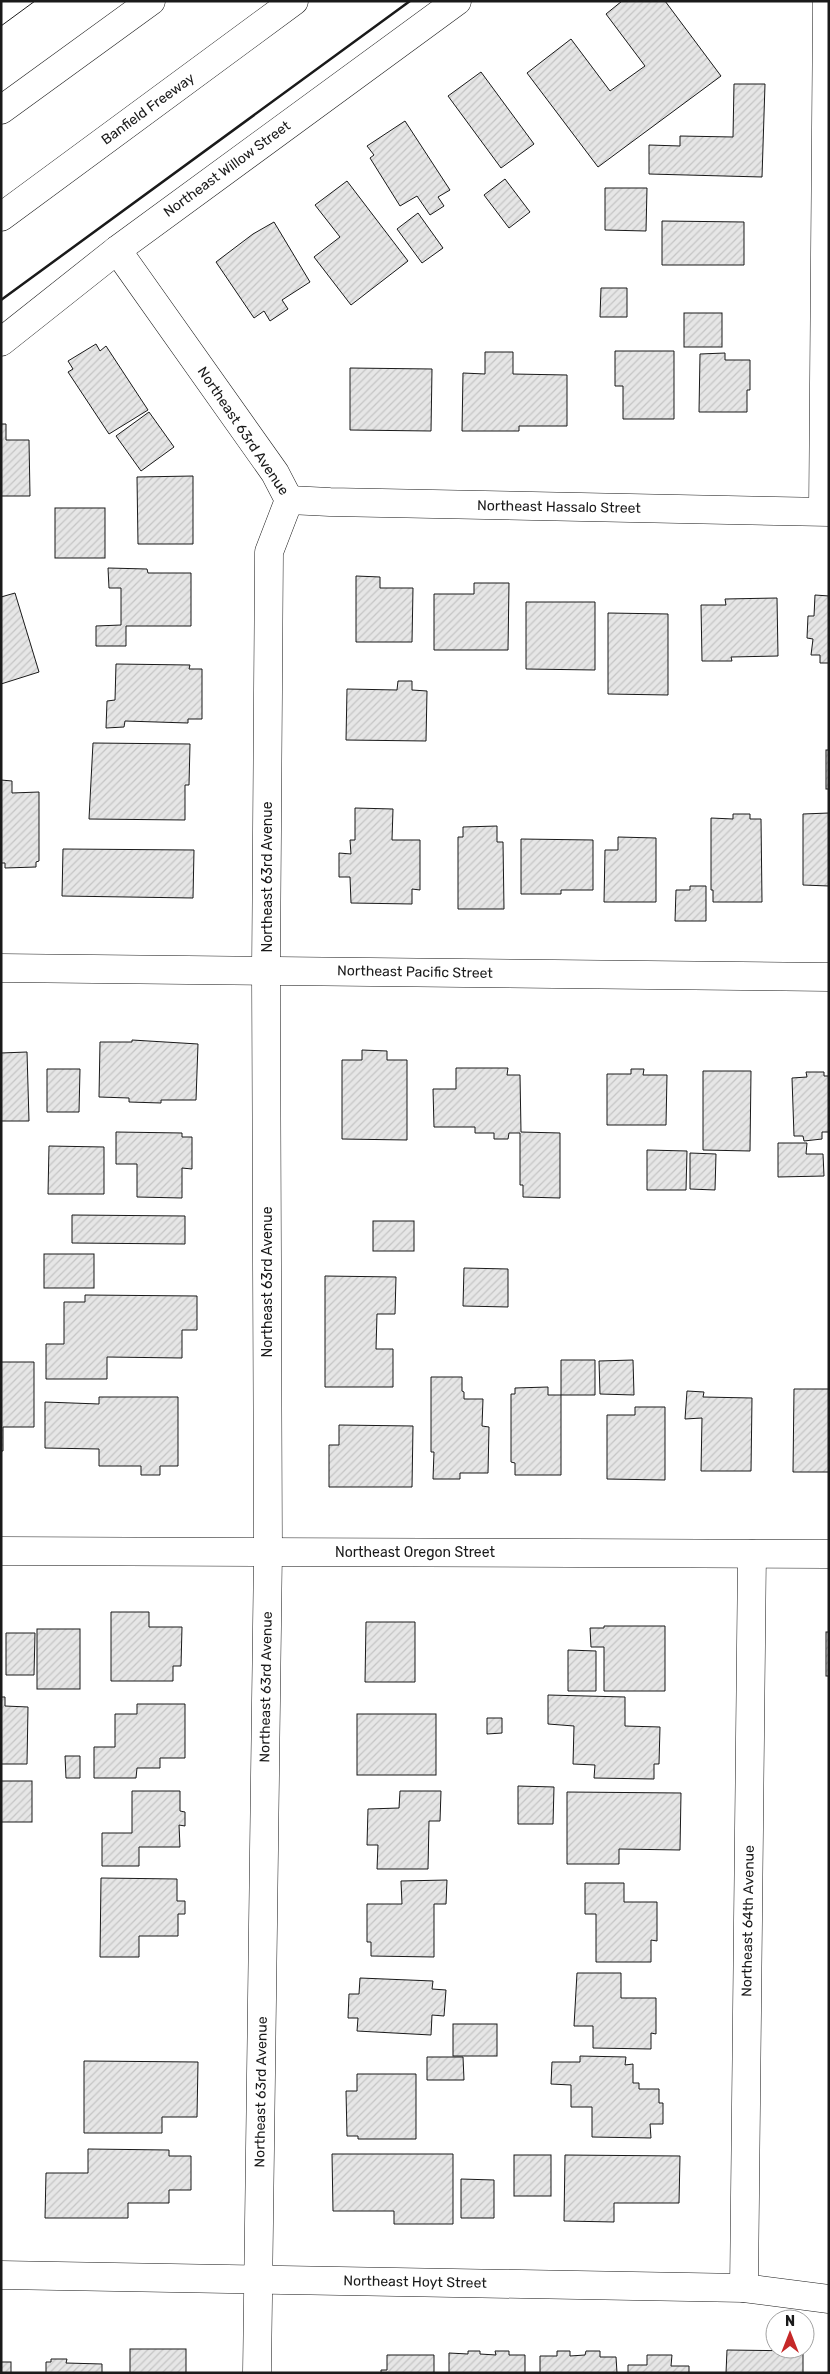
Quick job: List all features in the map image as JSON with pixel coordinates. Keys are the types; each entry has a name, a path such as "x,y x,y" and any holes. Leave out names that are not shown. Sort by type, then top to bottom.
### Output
{"main road":[{"path":"1,110 151,1"},
{"name":"Banfield Freeway","path":"1,216 294,1"},
{"name":"Northeast Willow Street","path":"1,342 117,250 457,1"},
{"path":"826,512 827,1"},
{"name":"Northeast 63rd Avenue","path":"117,250 275,473 290,500 269,552 266,971 268,1552 257,2373"},
{"name":"Northeast Hassalo Street","path":"290,500 826,512"},
{"name":"Northeast Pacific Street","path":"1,968 829,977"},
{"name":"Northeast Oregon Street","path":"1,1551 829,1554"},
{"name":"Northeast 64th Avenue","path":"744,2288 752,1554"},
{"name":"Northeast Hoyt Street","path":"1,2275 744,2288 829,2299"}],"building":[{"path":"622,1 665,1 721,76 598,167 527,73 571,39 610,91 645,66 606,14"},
{"path":"481,72 534,144 501,168 448,96"},
{"path":"734,84 765,84 762,177 649,174 649,145 680,146 680,136 733,137"},
{"path":"405,121 450,190 438,197 444,206 430,215 417,196 400,206 370,158 374,155 367,146"},
{"path":"505,179 530,212 509,228 484,195"},
{"path":"347,181 408,261 351,305 314,257 340,237 315,205"},
{"path":"605,188 647,188 646,231 605,230"},
{"path":"418,213 443,248 422,263 397,229"},
{"path":"662,221 744,222 744,265 662,265"},
{"path":"274,222 310,282 282,300 288,309 270,321 264,311 254,318 216,262 253,234"},
{"path":"601,288 627,288 627,317 600,317"},
{"path":"684,313 722,313 722,347 684,347"},
{"path":"96,344 100,351 106,346 148,410 109,434 68,372 73,369 68,361"},
{"path":"615,351 674,351 674,419 623,419 623,386 615,386"},
{"path":"485,352 513,352 513,374 567,375 567,426 519,426 519,431 462,431 463,373 485,374"},
{"path":"725,353 725,360 750,360 750,390 747,390 747,412 699,412 700,354"},
{"path":"350,368 432,369 431,431 350,430"},
{"path":"149,412 174,447 141,471 116,436"},
{"path":"1,424 6,424 6,440 29,440 30,496 1,496"},
{"path":"193,476 193,544 138,544 137,477"},
{"path":"55,508 105,508 105,558 55,558"},
{"path":"108,568 147,569 148,573 191,573 191,626 126,626 126,646 96,646 96,626 121,625 121,588 109,588"},
{"path":"356,576 380,577 380,588 413,588 412,642 356,642"},
{"path":"474,583 509,583 508,650 434,650 434,594 474,594"},
{"path":"15,593 39,672 1,684 1,597"},
{"path":"815,595 829,596 829,663 820,663 820,655 811,655 813,639 807,638 808,616 814,616"},
{"path":"777,598 778,656 731,657 732,661 702,661 701,605 726,605 725,599"},
{"path":"526,602 595,602 595,670 526,669"},
{"path":"608,613 668,614 668,695 608,694"},
{"path":"116,664 190,665 189,669 202,669 202,719 188,719 188,723 125,721 124,727 106,728 107,701 115,700"},
{"path":"398,681 412,681 412,690 427,691 426,741 346,740 347,689 397,690"},
{"path":"93,743 190,744 189,785 185,785 185,820 89,819"},
{"path":"826,750 829,750 829,789 826,789"},
{"path":"1,780 12,781 12,793 39,792 39,861 36,862 36,867 5,868 5,863 1,863"},
{"path":"355,808 393,809 392,840 420,840 420,890 412,889 412,904 351,903 350,877 339,877 339,853 351,854 350,840 355,840"},
{"path":"829,813 829,886 803,885 803,814"},
{"path":"733,814 750,814 750,819 761,819 762,902 713,902 713,890 711,890 711,818 733,819"},
{"path":"497,826 497,842 503,842 504,909 458,909 458,837 463,837 463,827"},
{"path":"618,837 656,838 656,902 604,902 605,850 618,850"},
{"path":"521,839 593,840 593,890 561,890 561,894 521,894"},
{"path":"63,849 194,850 193,898 62,896"},
{"path":"690,886 706,886 706,921 675,921 676,890 690,890"},
{"path":"132,1040 198,1044 196,1100 161,1100 161,1103 129,1102 129,1098 99,1097 100,1042 132,1042"},
{"path":"362,1050 387,1051 387,1060 407,1060 407,1140 342,1139 342,1060 362,1060"},
{"path":"27,1052 29,1121 1,1121 1,1053"},
{"path":"456,1068 508,1068 507,1075 520,1075 521,1132 560,1133 560,1198 523,1197 523,1185 520,1185 520,1133 509,1133 508,1139 494,1139 494,1133 475,1133 475,1127 434,1127 433,1089 456,1089"},
{"path":"47,1069 80,1069 79,1112 47,1112"},
{"path":"631,1069 644,1069 643,1075 667,1075 666,1125 607,1125 607,1074 631,1074"},
{"path":"703,1071 751,1071 750,1151 703,1150"},
{"path":"806,1072 824,1072 824,1076 829,1076 829,1132 822,1132 822,1139 804,1141 803,1136 794,1136 792,1078 807,1077"},
{"path":"116,1132 182,1133 182,1137 192,1137 192,1169 182,1168 182,1198 137,1197 137,1164 116,1164"},
{"path":"778,1143 807,1143 806,1154 823,1154 824,1176 778,1177"},
{"path":"49,1146 104,1147 104,1194 48,1194"},
{"path":"647,1150 687,1151 686,1190 647,1190"},
{"path":"690,1153 716,1154 715,1190 690,1189"},
{"path":"72,1215 185,1216 185,1244 72,1243"},
{"path":"373,1221 414,1221 414,1251 373,1251"},
{"path":"44,1254 94,1254 94,1288 44,1288"},
{"path":"464,1268 508,1269 508,1307 463,1306"},
{"path":"325,1276 396,1277 395,1314 377,1314 376,1349 393,1349 393,1387 325,1387"},
{"path":"85,1295 197,1296 197,1330 182,1330 182,1358 107,1357 107,1379 46,1379 46,1344 64,1344 64,1302 85,1302"},
{"path":"561,1360 595,1360 595,1395 561,1395"},
{"path":"633,1360 634,1395 600,1394 599,1361"},
{"path":"1,1362 34,1362 34,1427 3,1427 3,1451 1,1451"},
{"path":"431,1377 462,1377 464,1399 483,1399 482,1426 489,1427 488,1473 460,1473 460,1479 433,1479 434,1452 431,1452"},
{"path":"548,1387 548,1395 561,1395 561,1475 515,1475 515,1463 511,1462 511,1394 515,1394 515,1388"},
{"path":"794,1389 829,1389 829,1472 793,1472"},
{"path":"687,1391 704,1392 703,1397 752,1398 751,1471 701,1471 702,1418 685,1419"},
{"path":"99,1397 178,1397 178,1466 160,1466 160,1475 141,1475 141,1466 99,1466 99,1449 45,1448 45,1402 99,1404"},
{"path":"635,1407 665,1407 665,1480 607,1479 607,1415 635,1415"},
{"path":"339,1425 413,1426 412,1487 329,1487 329,1445 339,1445"},
{"path":"111,1612 149,1612 149,1627 182,1627 181,1666 173,1666 173,1681 111,1681"},
{"path":"366,1622 415,1622 415,1682 365,1682"},
{"path":"604,1626 665,1626 665,1691 604,1691 604,1647 591,1647 590,1628 604,1628"},
{"path":"37,1629 80,1629 80,1689 37,1689"},
{"path":"826,1632 829,1632 829,1676 826,1676"},
{"path":"6,1633 35,1633 34,1675 6,1675"},
{"path":"568,1650 596,1651 596,1691 568,1691"},
{"path":"548,1695 625,1697 625,1726 660,1727 659,1764 654,1764 654,1779 594,1778 595,1765 573,1764 574,1726 548,1724"},
{"path":"1,1697 5,1697 5,1706 28,1707 27,1764 1,1764"},
{"path":"137,1704 185,1704 185,1758 160,1758 160,1768 137,1768 136,1778 94,1778 94,1747 115,1747 115,1714 137,1714"},
{"path":"357,1714 436,1714 436,1775 357,1775"},
{"path":"487,1718 502,1718 502,1733 487,1734"},
{"path":"65,1756 80,1756 80,1778 66,1778"},
{"path":"1,1781 32,1781 32,1822 1,1822"},
{"path":"518,1786 554,1787 553,1824 518,1824"},
{"path":"132,1791 180,1791 180,1811 185,1812 185,1826 179,1825 180,1847 139,1847 139,1866 102,1866 102,1833 132,1833"},
{"path":"400,1791 441,1791 440,1821 429,1821 428,1869 377,1869 378,1845 367,1845 368,1809 399,1808"},
{"path":"567,1792 681,1793 680,1850 619,1849 619,1864 567,1864"},
{"path":"101,1878 177,1879 177,1901 185,1901 185,1914 178,1914 178,1936 139,1936 139,1957 100,1957"},
{"path":"447,1880 446,1904 434,1904 434,1957 371,1956 371,1942 367,1942 367,1904 402,1904 401,1881"},
{"path":"585,1883 624,1883 624,1902 657,1902 657,1941 651,1940 651,1962 596,1962 596,1914 585,1914"},
{"path":"577,1973 621,1973 621,1998 656,1998 656,2034 651,2033 651,2049 593,2048 593,2026 574,2026"},
{"path":"360,1978 433,1981 432,1989 446,1990 444,2016 432,2015 431,2035 357,2031 358,2018 348,2018 349,1994 359,1994"},
{"path":"453,2024 497,2024 497,2056 453,2056"},
{"path":"580,2056 626,2057 625,2065 633,2064 633,2083 639,2083 639,2089 659,2089 659,2103 663,2103 663,2124 650,2124 651,2138 592,2137 592,2107 571,2107 571,2085 551,2084 552,2062 580,2062"},
{"path":"427,2057 463,2057 464,2080 427,2080"},
{"path":"84,2061 198,2062 197,2117 162,2117 162,2133 84,2133"},
{"path":"357,2074 416,2074 416,2139 358,2139 358,2136 347,2136 346,2091 357,2091"},
{"path":"88,2149 169,2150 169,2156 191,2156 191,2190 169,2190 169,2203 128,2203 128,2218 45,2218 46,2173 88,2173"},
{"path":"332,2154 453,2154 453,2224 394,2224 394,2211 333,2211"},
{"path":"514,2155 551,2155 551,2196 514,2196"},
{"path":"565,2155 680,2156 679,2203 614,2203 614,2222 564,2221"},
{"path":"461,2179 494,2180 494,2218 461,2218"},
{"path":"130,2349 186,2349 186,2373 130,2373"},
{"path":"727,2350 765,2350 765,2359 803,2359 803,2373 726,2373"},
{"path":"468,2351 480,2351 480,2354 496,2355 495,2351 509,2351 509,2355 525,2355 525,2373 449,2373 449,2353 468,2354"},
{"path":"557,2351 570,2351 570,2356 585,2355 586,2351 600,2351 600,2357 616,2357 617,2373 540,2373 540,2356 557,2356"},
{"path":"387,2355 434,2355 434,2373 381,2373 381,2370 387,2370"},
{"path":"647,2355 672,2355 671,2366 689,2366 689,2373 628,2373 628,2365 647,2365"},
{"path":"51,2359 67,2359 66,2363 102,2364 102,2373 46,2373 46,2362 51,2362"},
{"path":"1,2362 11,2362 11,2373 1,2373"}],"tram line":[{"path":"1,26 35,1"}],"wall":[{"path":"1,300 410,1"}]}
